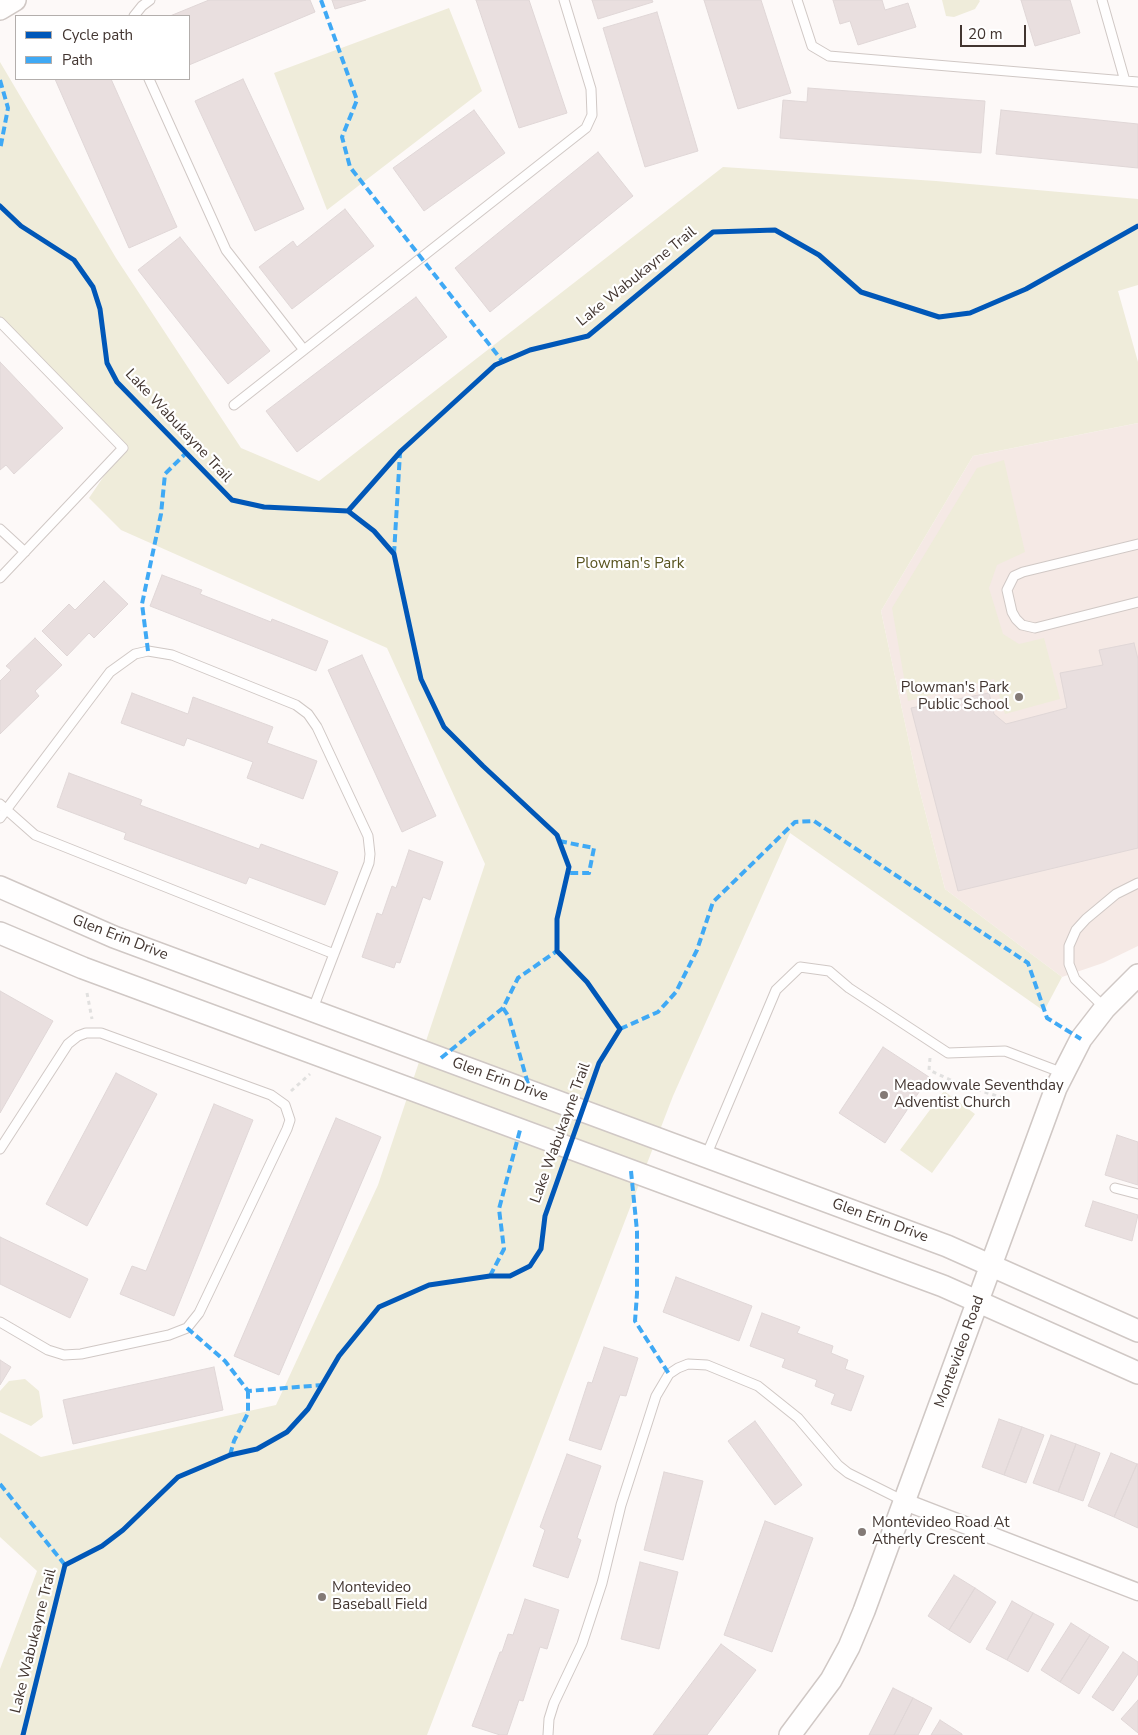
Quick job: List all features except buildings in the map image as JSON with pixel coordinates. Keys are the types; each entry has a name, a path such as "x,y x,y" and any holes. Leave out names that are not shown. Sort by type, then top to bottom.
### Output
{"street":[{"path":"0,9 15,0"},
{"name":"Glen Erin Drive","path":"0,887 114,937 992,1264 1138,1331"},
{"path":"0,933 83,968 978,1300 1138,1373"},
{"name":"Montevideo Road","path":"790,1735 831,1680 849,1647 1064,1073 1081,1039 1104,1008 1138,975"},
{"path":"904,1502 1138,1592"}],"lane":[{"path":"135,15 150,0"},
{"path":"234,405 586,128 592,115 592,95 564,0"},
{"path":"797,0 812,46 829,56 1138,82"},
{"path":"1102,0 1126,80"},
{"path":"150,80 226,250 304,350"},
{"path":"0,322 123,448 0,578"},
{"path":"0,529 24,552"},
{"path":"1138,544 1022,572 1014,576 1007,590 1012,612 1016,619 1022,625 1035,628 1138,602"},
{"path":"0,818 3,807 110,672 135,654 148,651 172,655 296,705 308,714 317,727 370,844 369,863 312,1010"},
{"path":"3,807 35,835 334,954"},
{"path":"1104,1008 1075,979 1070,964 1070,946 1076,930 1100,905 1116,894 1138,883"},
{"path":"706,1156 776,990 800,967 830,971 849,988 948,1053 1005,1051 1064,1073"},
{"path":"0,1149 68,1044 78,1036 94,1032 271,1095 281,1100 289,1112 287,1129 199,1313 187,1328 169,1335 80,1354 64,1355 48,1350 0,1322"},
{"path":"1115,1188 1138,1194"},
{"path":"548,1735 549,1719 554,1703 582,1644 599,1591 621,1505 656,1396 669,1374 678,1368 688,1364 707,1365 758,1386 798,1418 838,1466 848,1474 904,1502"}],"path":[{"path":"83,968 94,1032"},
{"path":"932,1043 929,1070 957,1083 1009,1100"},
{"path":"281,1100 327,1059"}],"shaded area":[{"name":"Plowman's Park Public School","path":"1138,423 1138,946 1103,963 1062,977 945,889 918,784 881,611 973,456"}],"green space":[{"path":"942,0 980,1 975,9 954,17 946,16"},
{"path":"449,8 482,91 327,210 274,73"},
{"name":"Plowman's Park","path":"0,62 116,258 241,448 319,481 723,167 936,181 1138,199 1138,285 1118,291 1138,362 1138,423 973,456 881,611 918,784 945,889 1062,977 1044,1011 790,833 673,1096 427,1735 0,1735 0,1669 37,1571 0,1537 0,1433 41,1457 276,1405 378,1185 485,864 387,648 121,530 89,498 123,448 0,322"},
{"path":"1004,460 1025,552 997,565 989,588 1003,634 1019,644 1044,638 1060,699 1005,714 994,679 908,701 892,608 977,468"},
{"path":"944,1091 975,1114 932,1173 900,1150"},
{"path":"25,1379 39,1391 43,1417 31,1426 0,1412 0,1391 9,1381"}],"marked path":[{"path":"321,0 357,100 342,137 350,167 503,362"},
{"path":"0,80 8,108 0,150"},
{"path":"394,554 400,453"},
{"path":"148,651 142,604 161,514 165,474 185,454"},
{"path":"620,1029 658,1012 676,992 697,950 713,902 795,822 814,821 1028,963 1047,1018 1081,1039"},
{"path":"559,841 594,848 589,873 568,873"},
{"path":"441,1058 503,1008 518,978 557,951"},
{"path":"503,1008 509,1017 530,1091"},
{"path":"490,1276 504,1249 499,1209 520,1130"},
{"path":"631,1171 637,1231 635,1321 669,1374"},
{"path":"187,1328 225,1361 248,1391 323,1385"},
{"path":"230,1455 234,1441 248,1413 248,1391"},
{"path":"0,1484 65,1565"}],"cycle path":[{"name":"Lake Wabukayne Trail","path":"0,206 21,226 74,260 93,287 100,309 107,363 117,382 232,500 264,507 348,511 401,451 495,365 530,350 588,336 713,232 775,230 819,255 861,292 939,317 970,313 1026,289 1138,226"},
{"name":"Lake Wabukayne Trail","path":"23,1735 65,1565 102,1546 123,1530 178,1477 230,1455 257,1449 287,1432 308,1409 339,1356 379,1307 429,1285 490,1276 510,1276 530,1266 541,1249 545,1216 599,1063 620,1029 587,982 557,951 557,919 569,867 557,835 444,727 421,679 394,554 374,531 348,511"}],"place":[{"name":"Plowman's Park Public School","path":"1019,697"},
{"name":"Meadowvale Seventhday Adventist Church","path":"884,1095"},
{"name":"Montevideo Road At Atherly Crescent","path":"862,1532"},
{"name":"Montevideo Baseball Field","path":"322,1597"}]}
